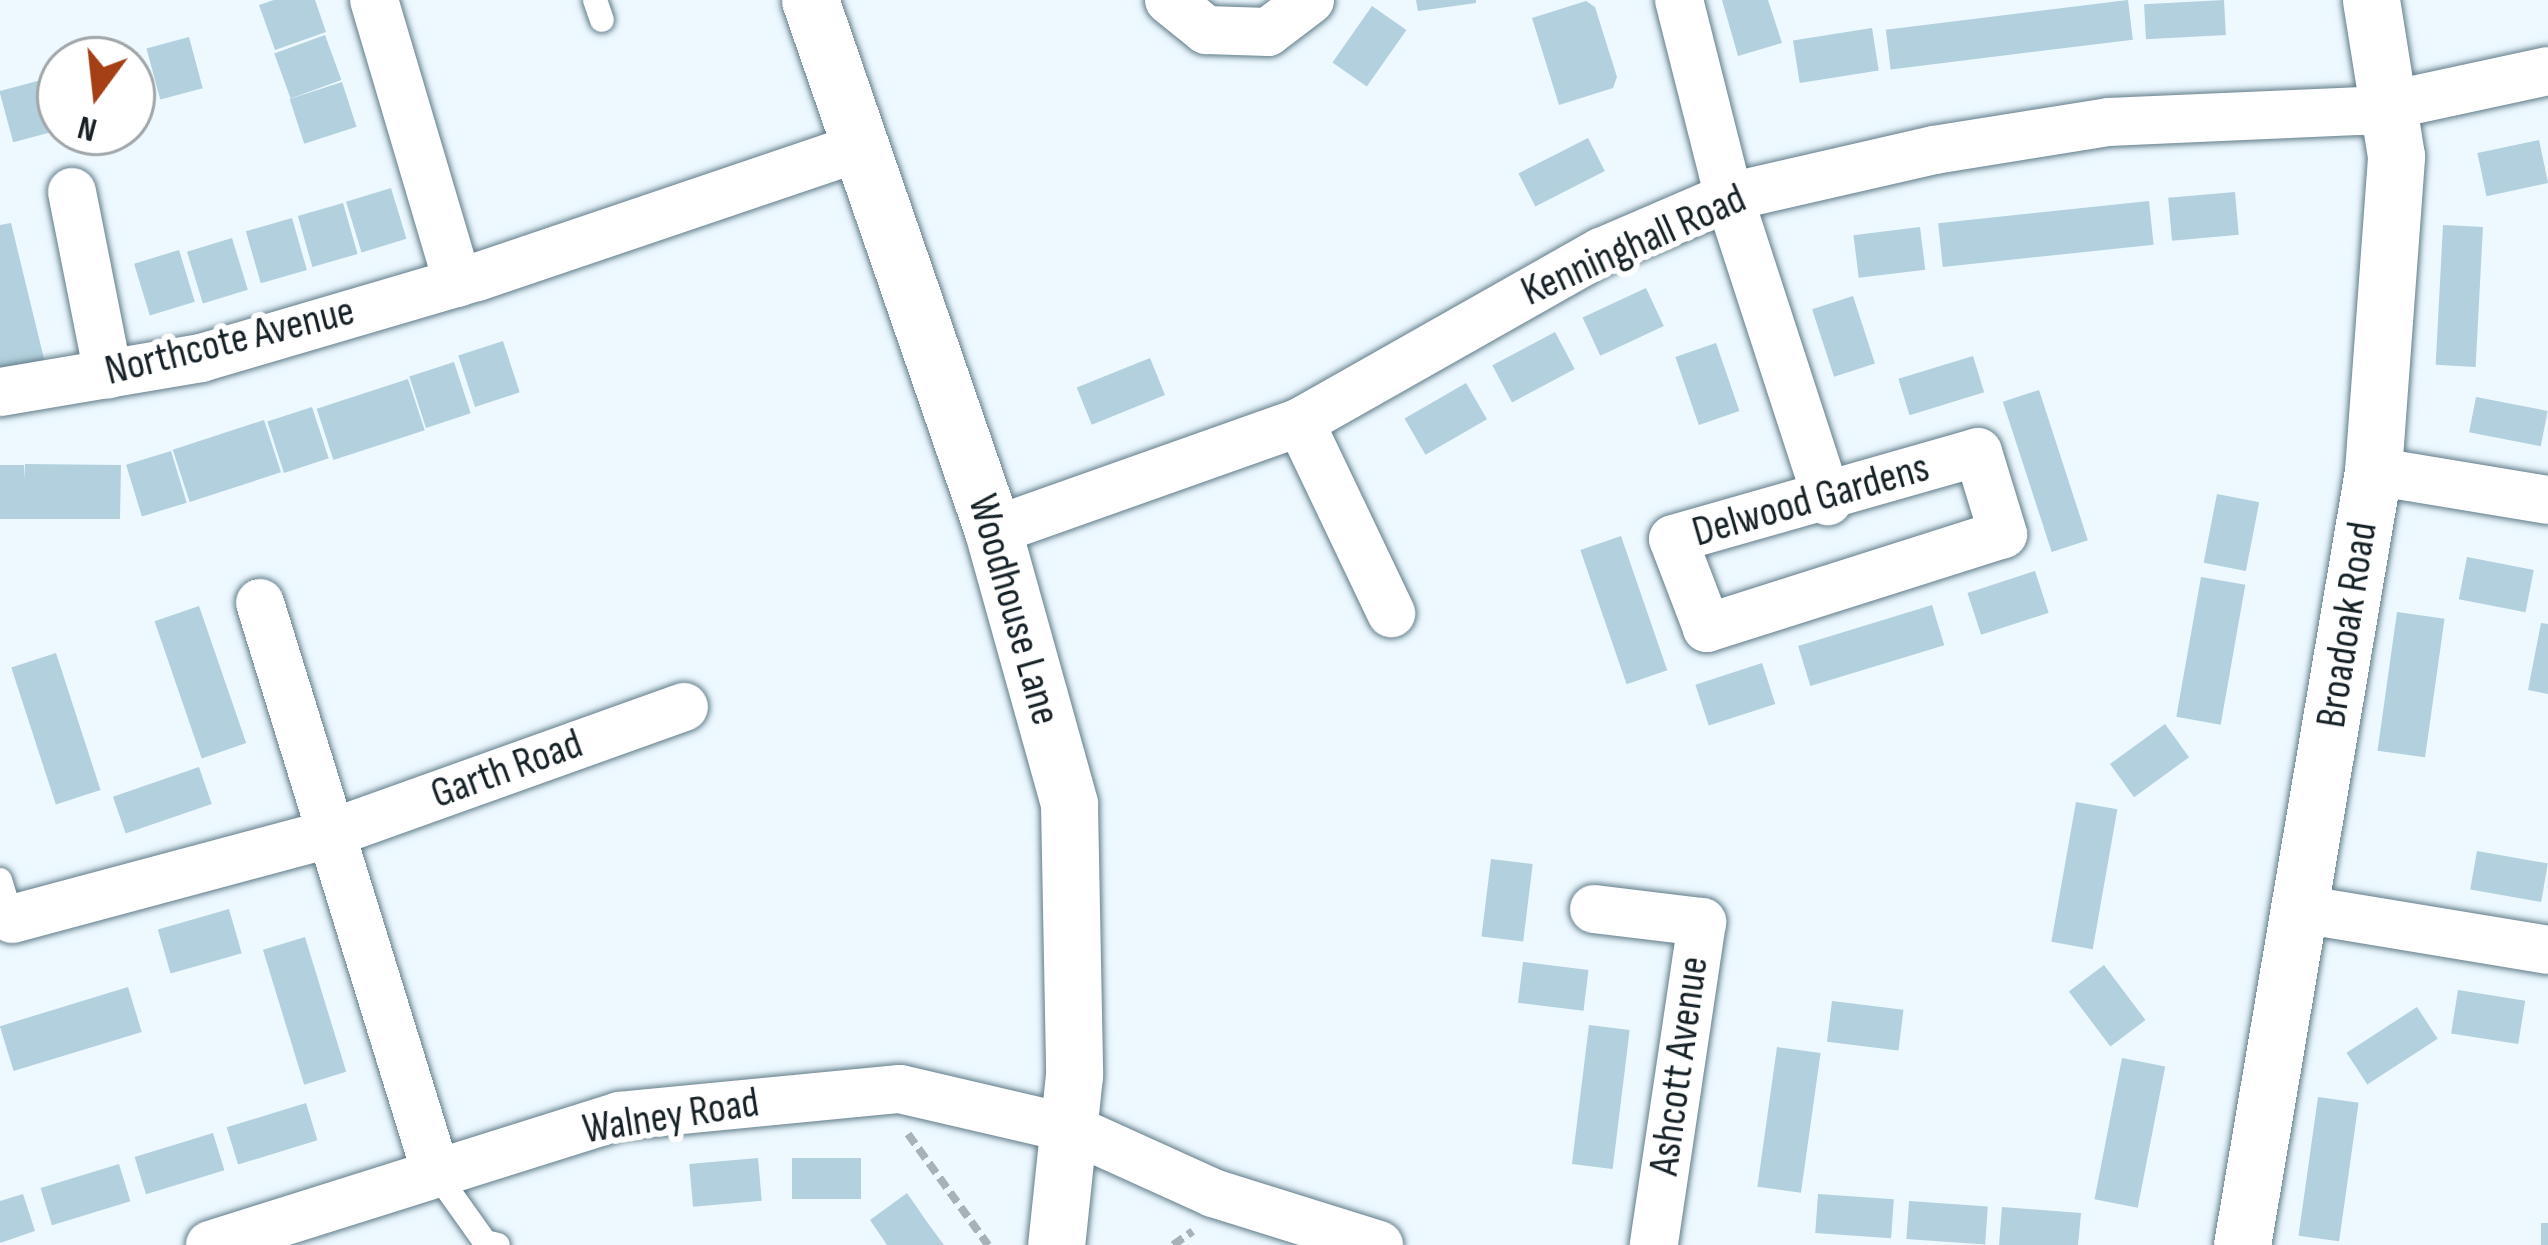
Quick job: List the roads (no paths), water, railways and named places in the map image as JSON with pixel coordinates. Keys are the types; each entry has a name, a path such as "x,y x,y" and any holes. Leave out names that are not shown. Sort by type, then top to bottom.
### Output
{"street":[{"path":"374,0 458,283"},
{"name":"Woodhouse Lane","path":"810,0 993,531 1069,804 1072,1129 1056,1245"},
{"path":"1168,0 1206,30 1268,32 1310,0"},
{"path":"1679,0 1729,196 1828,501"},
{"name":"Broadoak Road","path":"2242,1245 2373,471 2396,156 2371,0"},
{"name":"Kenninghall Road","path":"993,531 1300,422 1601,252 1729,196 1934,150 2108,122 2390,104 2548,71"},
{"name":"Northcote Avenue","path":"0,392 201,358 458,283 860,147"},
{"path":"72,192 107,374"},
{"path":"1300,422 1391,613"},
{"name":"Delwood Gardens","path":"1978,452 2003,534 1707,628 1673,539 1828,501 1978,452"},
{"path":"2373,471 2548,500"},
{"path":"260,603 436,1173"},
{"name":"Garth Road","path":"6,900 329,834 684,707"},
{"name":"Ashcott Avenue","path":"1594,909 1702,922 1654,1245"},
{"path":"2301,910 2548,950"},
{"name":"Walney Road","path":"210,1245 620,1116 911,1092 1072,1129 1213,1192 1379,1245"}],"lane":[{"path":"436,1173 484,1242 498,1245"}]}
